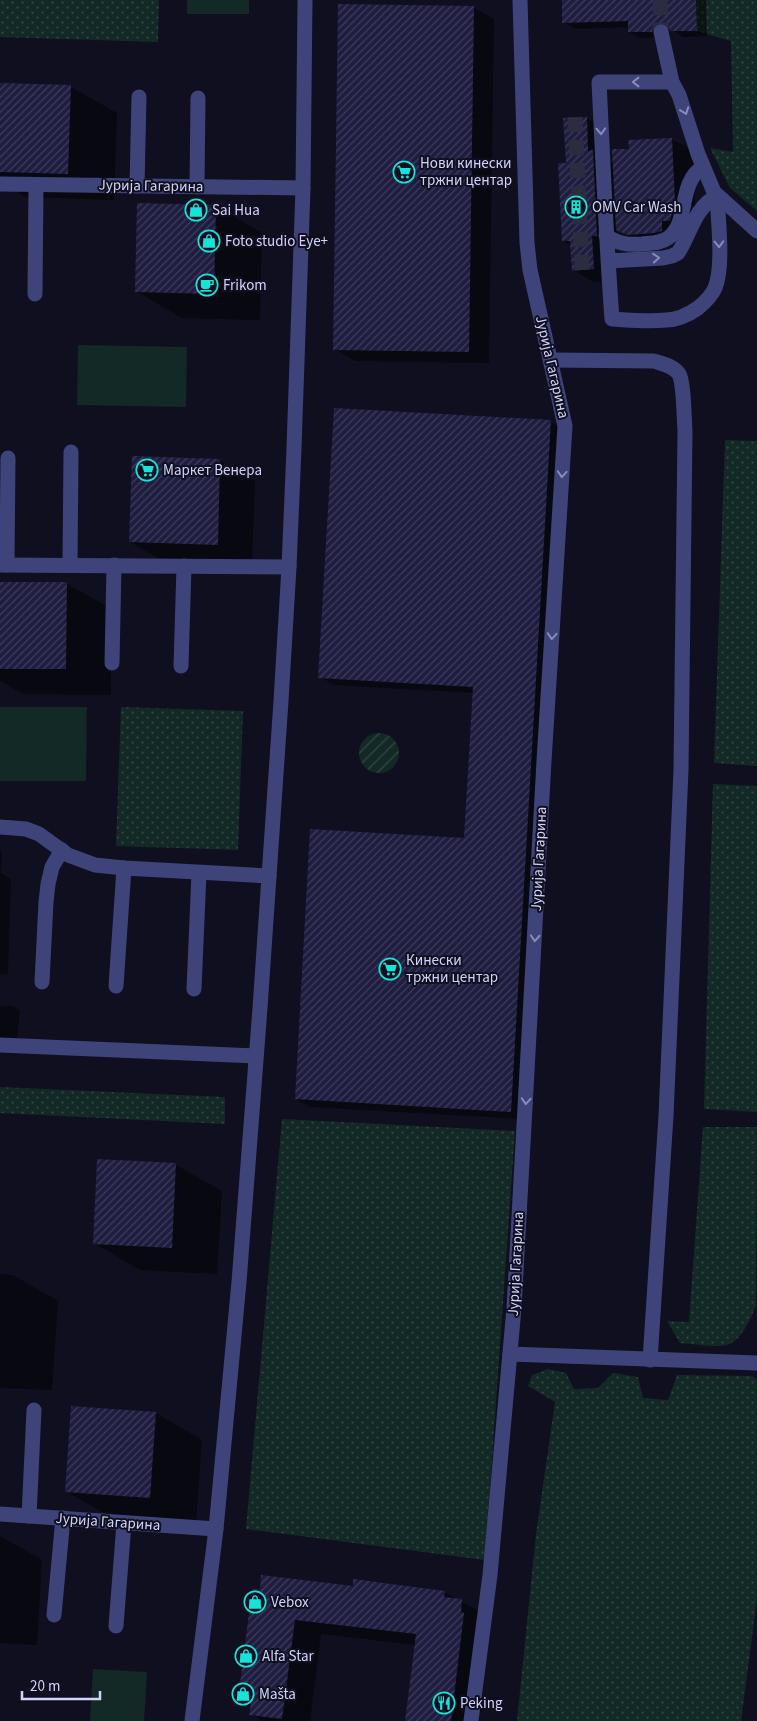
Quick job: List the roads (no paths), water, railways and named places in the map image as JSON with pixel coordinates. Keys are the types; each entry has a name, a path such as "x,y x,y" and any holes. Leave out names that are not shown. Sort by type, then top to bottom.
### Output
{"street":[{"path":"192,1721 216,1529 239,1282 269,876 289,567 303,188 305,0"},
{"name":"Јурија Гагарина","path":"471,1721 490,1575 510,1354 566,426 530,270 527,243 520,0"},
{"path":"661,32 672,82 683,104 704,168 717,196 719,274 715,289 704,303 690,314 666,320 612,319 599,82 672,82"},
{"path":"137,186 139,97"},
{"path":"197,187 198,98"},
{"path":"606,235 614,241 628,245 656,243 667,239 678,226 684,199 691,181 699,170 704,168"},
{"name":"Јурија Гагарина","path":"0,184 303,188"},
{"path":"35,294 36,185"},
{"path":"717,196 757,231"},
{"path":"608,261 663,258 678,253 698,212 705,204 717,196"},
{"path":"550,360 661,363 668,365 679,374 682,391 685,430 682,770 666,1116 650,1360"},
{"path":"70,452 70,565"},
{"path":"8,458 4,565 289,567"},
{"path":"112,663 114,566"},
{"path":"181,666 184,566"},
{"path":"0,827 26,829 39,834 76,859 95,865 269,876"},
{"path":"42,982 48,884 52,867 62,850"},
{"path":"116,986 124,868"},
{"path":"194,989 199,873"},
{"path":"0,1045 256,1056"},
{"path":"510,1354 757,1364"},
{"path":"29,1516 34,1410"},
{"name":"Јурија Гагарина","path":"0,1514 216,1529"},
{"path":"54,1615 63,1518"},
{"path":"116,1626 124,1523"}],"tunnel":[{"path":"660,0 661,32"},
{"path":"575,117 582,270"}],"place":[{"name":"Нови кинески тржни центар","path":"404,172"},
{"name":"OMV Car Wash","path":"576,207"},
{"name":"Sai Hua","path":"196,210"},
{"name":"Foto studio Eye+","path":"209,241"},
{"name":"Frikom","path":"207,285"},
{"name":"Маркет Венера","path":"147,470"},
{"name":"Кинески тржни центар","path":"390,969"},
{"name":"Vebox","path":"255,1602"},
{"name":"Alfa Star","path":"246,1656"},
{"name":"Mašta","path":"243,1694"},
{"name":"Peking","path":"444,1703"}]}
